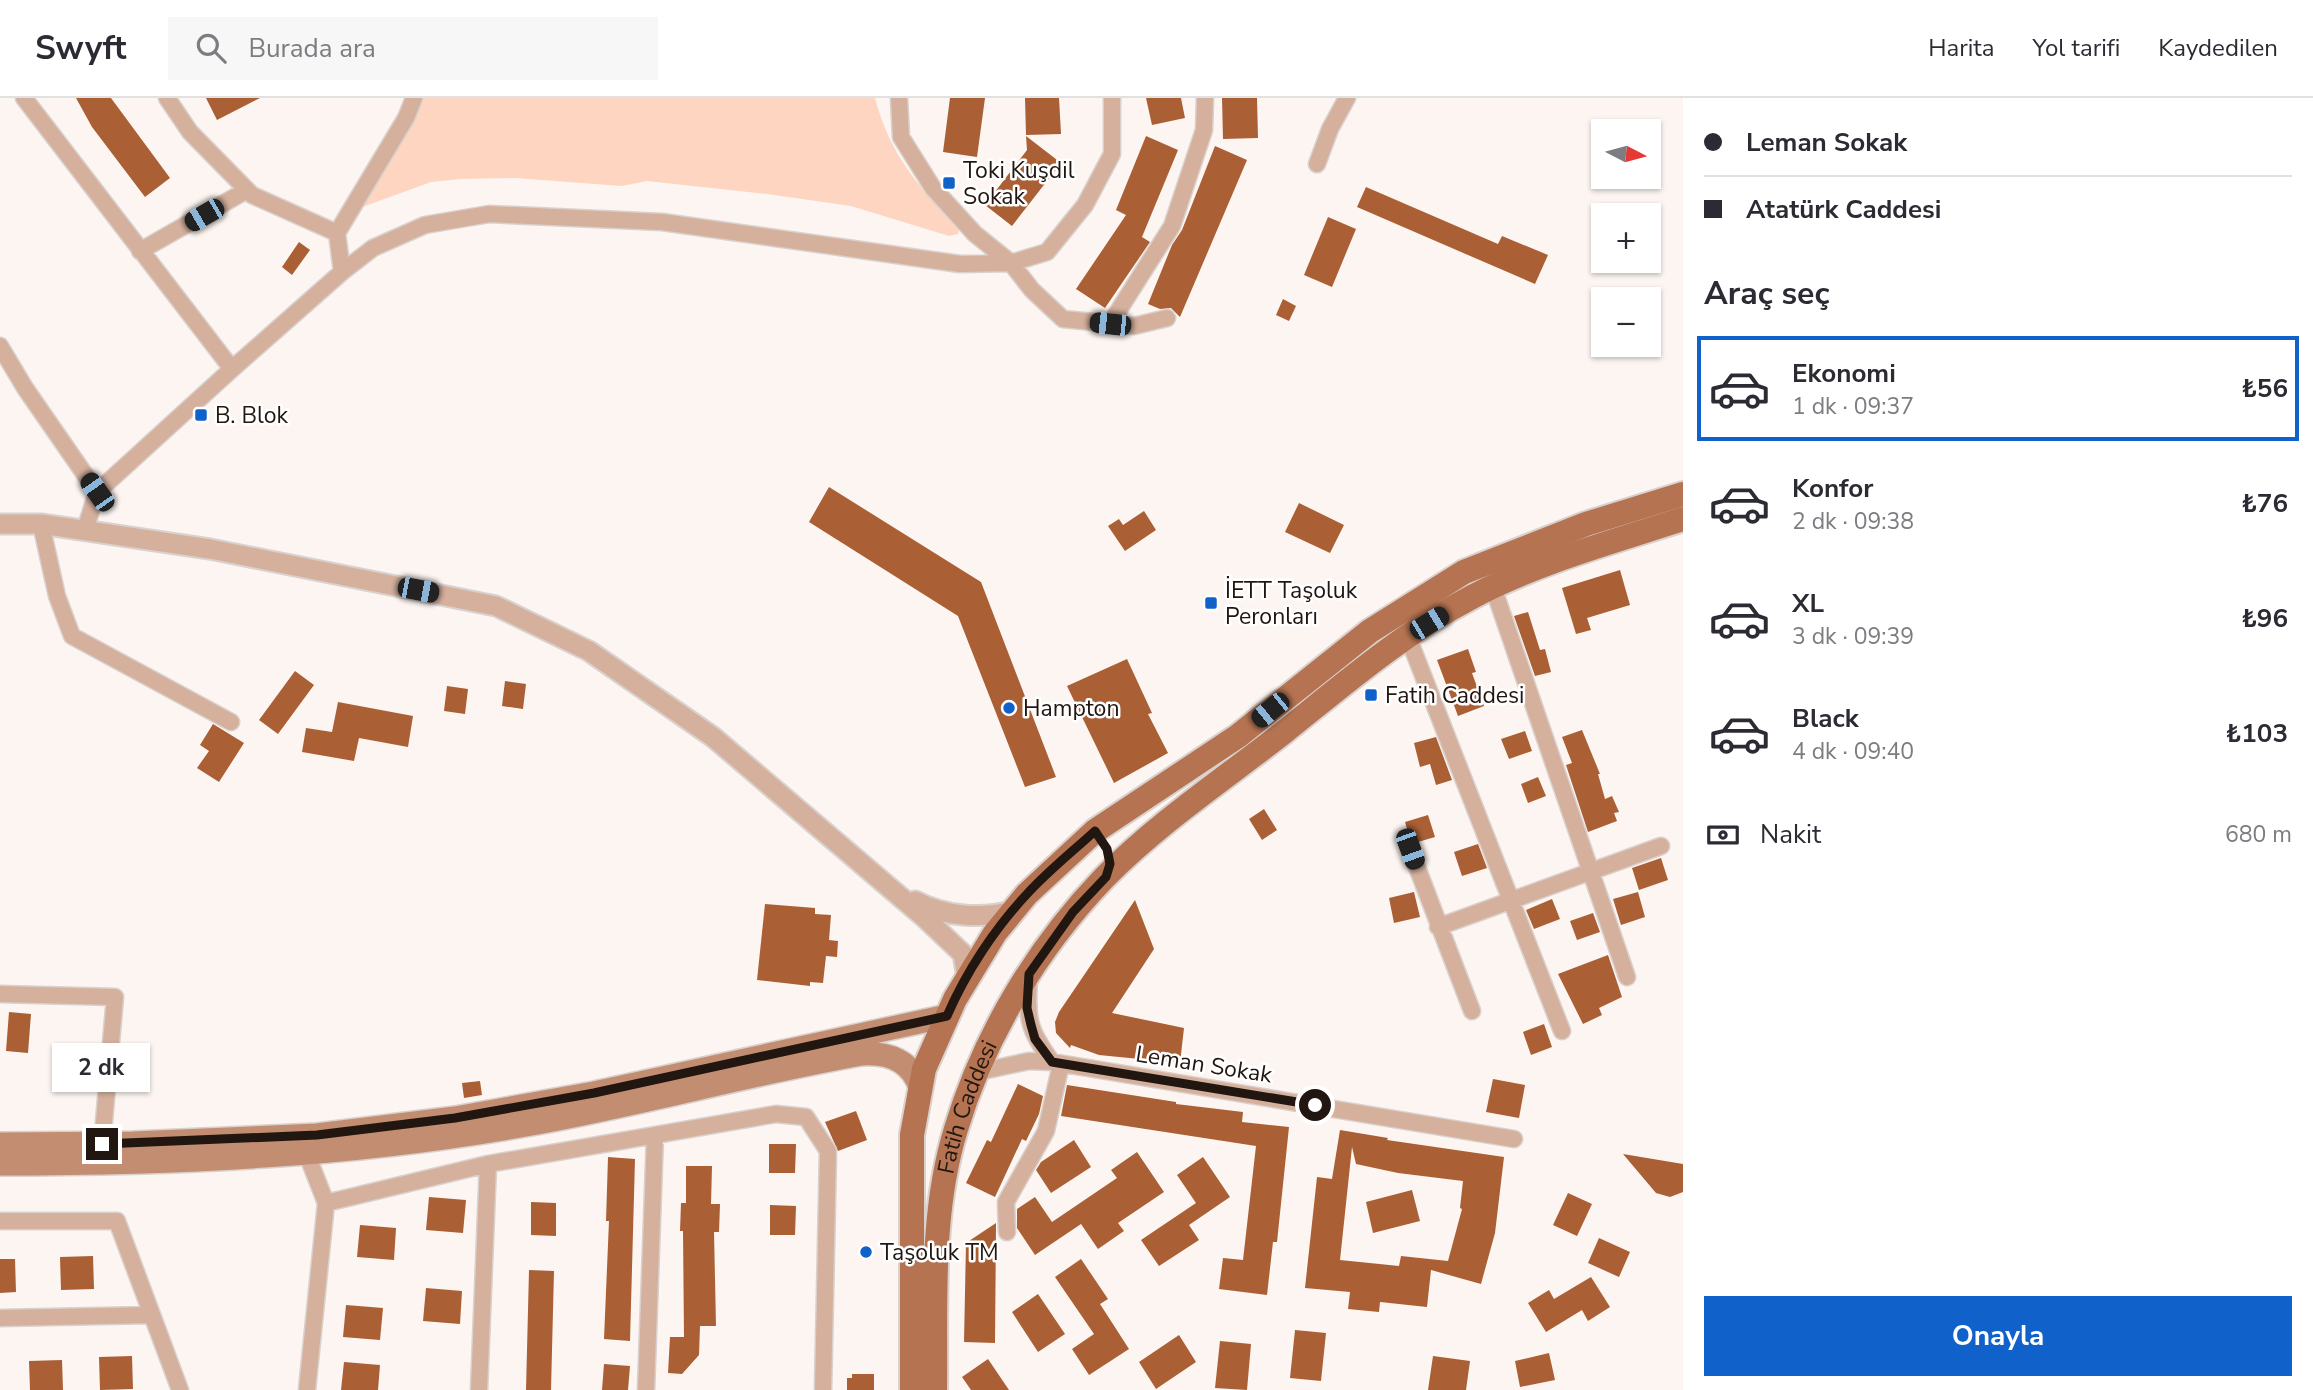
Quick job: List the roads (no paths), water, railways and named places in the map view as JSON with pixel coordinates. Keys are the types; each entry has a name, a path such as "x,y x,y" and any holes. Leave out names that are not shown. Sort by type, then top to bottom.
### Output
{"main road":[{"name":"Fatih Caddesi","path":"912,1390 912,1135 924,1069 967,978 995,933 1027,894 1095,831 1238,736 1370,631 1464,572 1586,524 1683,494"},
{"name":"Fatih Caddesi","path":"934,1390 938,1214 956,1129 1010,1002 1073,912 1139,846 1378,657 1408,637 1472,597 1545,564 1683,519"},
{"path":"1095,831 1107,849 1110,864 1106,877"},
{"path":"0,1164 115,1163 306,1144 372,1130 533,1105 947,1016"},
{"path":"0,1144 405,1143 526,1125 875,1053 904,1062 916,1075 921,1121 929,1129 938,1133 956,1129"}],"street":[{"path":"24,98 232,369"},
{"path":"167,98 190,132 252,195 337,233"},
{"path":"342,272 337,233 406,118 414,98"},
{"path":"899,98 901,137 933,188 975,234 1012,263 1032,290 1063,319 1134,326 1167,318"},
{"path":"85,530 97,492 232,369 373,248 425,225 489,214 662,222 961,264 1012,263 1046,252 1085,205 1112,154 1112,98"},
{"path":"1110,324 1172,226 1204,130 1205,98"},
{"path":"1317,164 1334,119 1347,98"},
{"path":"140,251 247,190"},
{"path":"0,346 25,388 97,492"},
{"path":"0,524 41,524 210,549 496,606 589,651 713,737 899,893 963,954 967,978"},
{"path":"41,524 57,596 72,636 231,722"},
{"path":"1493,587 1627,977"},
{"path":"1408,637 1562,1031"},
{"path":"1438,927 1661,846"},
{"path":"1410,849 1472,1011"},
{"path":"899,893 941,911 985,916 1013,911"},
{"path":"1007,1232 1006,1202 1046,1131 1056,1063 1035,1039 1027,1008 1029,974"},
{"path":"0,994 115,997 102,1144"},
{"name":"Leman Sokak","path":"978,1072 1029,1061 1056,1063 1514,1139"},
{"path":"326,1203 488,1164 776,1114 806,1117 828,1151 823,1390"},
{"path":"646,1390 655,1135"},
{"path":"306,1144 326,1203 307,1390"},
{"path":"479,1390 488,1164"},
{"path":"0,1221 117,1221 180,1390"},
{"path":"0,1318 152,1315"}],"place":[{"name":"Toki Kuşdil Sokak","path":"949,183"},
{"name":"B. Blok","path":"201,415"},
{"name":"İETT Taşoluk Peronları","path":"1211,603"},
{"name":"Fatih Caddesi","path":"1371,695"},
{"name":"Hampton","path":"1009,708"},
{"name":"Taşoluk TM","path":"866,1252"}]}
